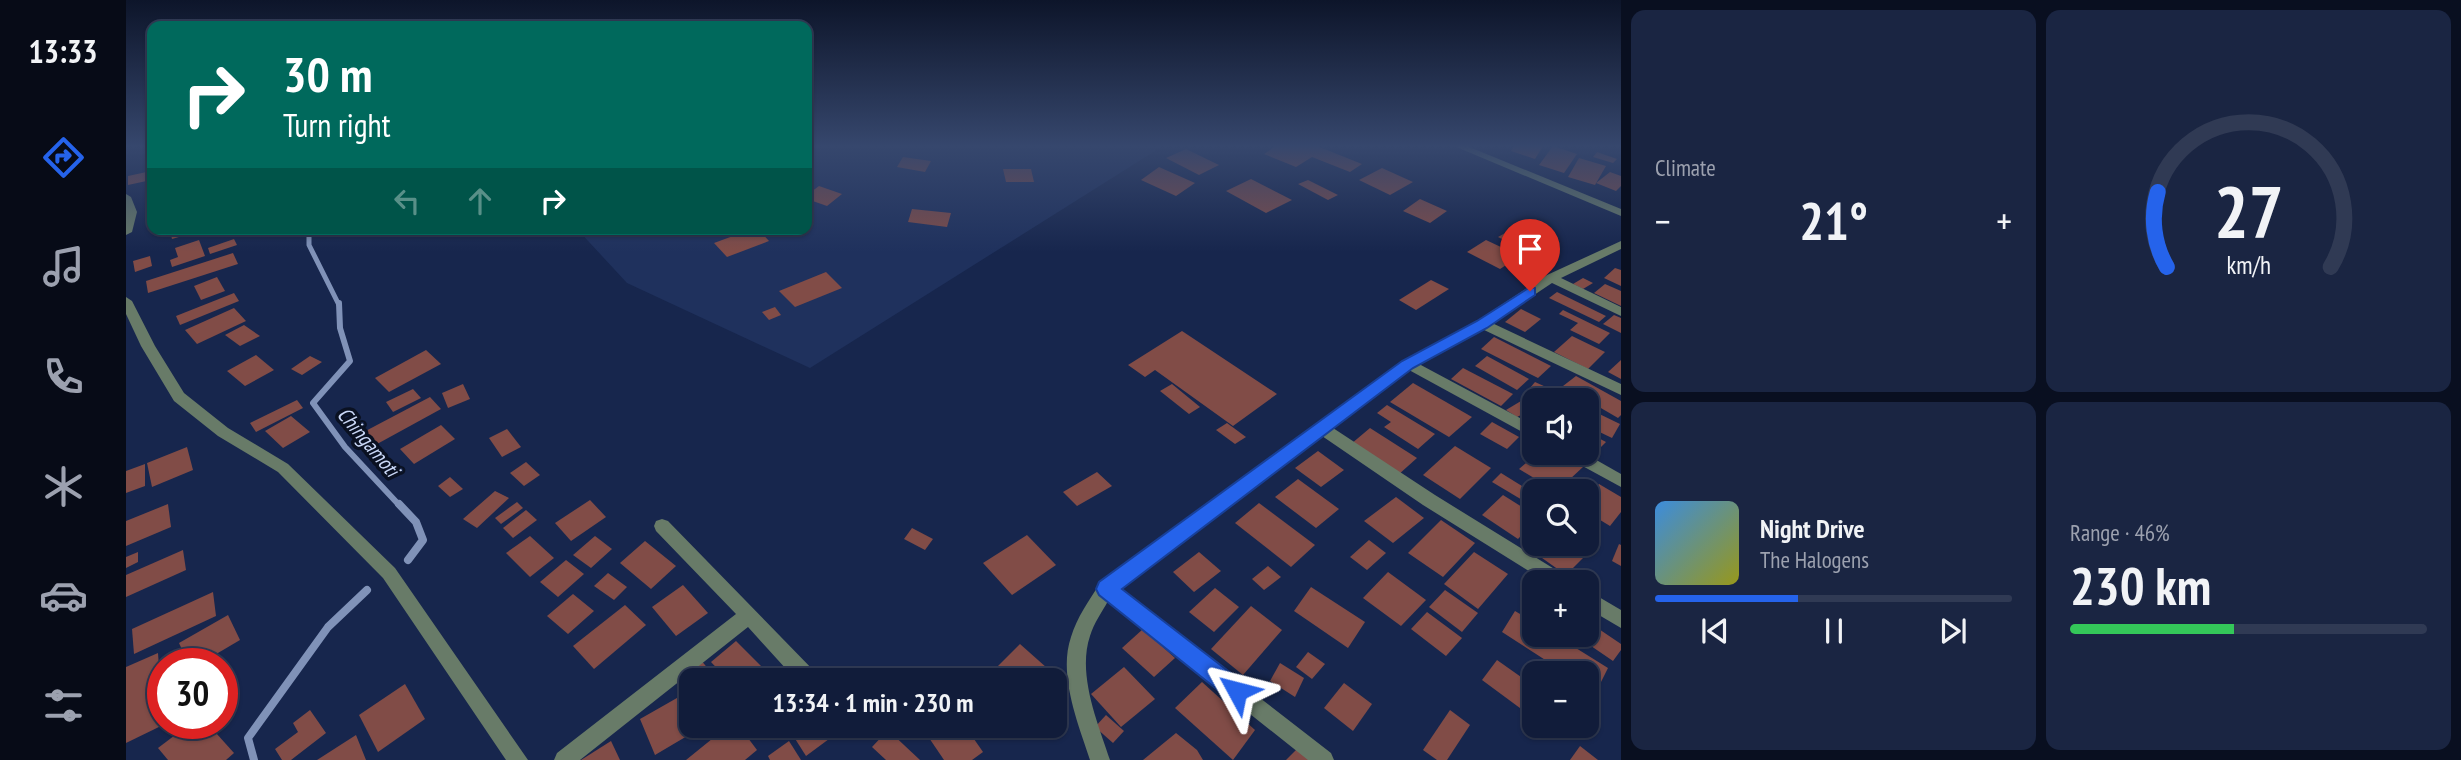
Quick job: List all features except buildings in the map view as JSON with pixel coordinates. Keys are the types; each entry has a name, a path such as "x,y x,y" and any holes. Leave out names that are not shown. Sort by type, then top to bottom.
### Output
{"street":[{"path":"1545,181 1621,213"},
{"path":"126,197 126,232"},
{"path":"1100,760 1083,705 1076,652 1084,627 1106,589 1408,364 1482,324 1551,278 1621,245"},
{"path":"1551,278 1621,312"},
{"path":"126,301 148,346 179,397 223,432 283,468 389,573 518,760"},
{"path":"1482,324 1621,390"},
{"path":"1408,364 1522,426"},
{"path":"1323,429 1429,500 1542,570"},
{"path":"1592,465 1621,481"},
{"path":"662,526 798,668"},
{"path":"1106,589 1324,760"},
{"path":"1599,606 1621,620"},
{"path":"564,760 749,615"}],"shaded area":[{"path":"812,181 1107,181 810,368 627,283 583,235 812,235"}],"waterway":[{"name":"Chingamoti","path":"309,235 309,245 339,305"},
{"name":"Chingamoti","path":"339,303 340,328 350,361 313,403 345,447 400,506"},
{"name":"Chingamoti","path":"399,504 416,522 423,540 408,560"},
{"name":"Chingamoti","path":"254,760 248,738 328,627 367,590"}],"route":[{"path":"1237,691 1106,589 1356,406 1408,364 1482,324 1530,291"}]}
